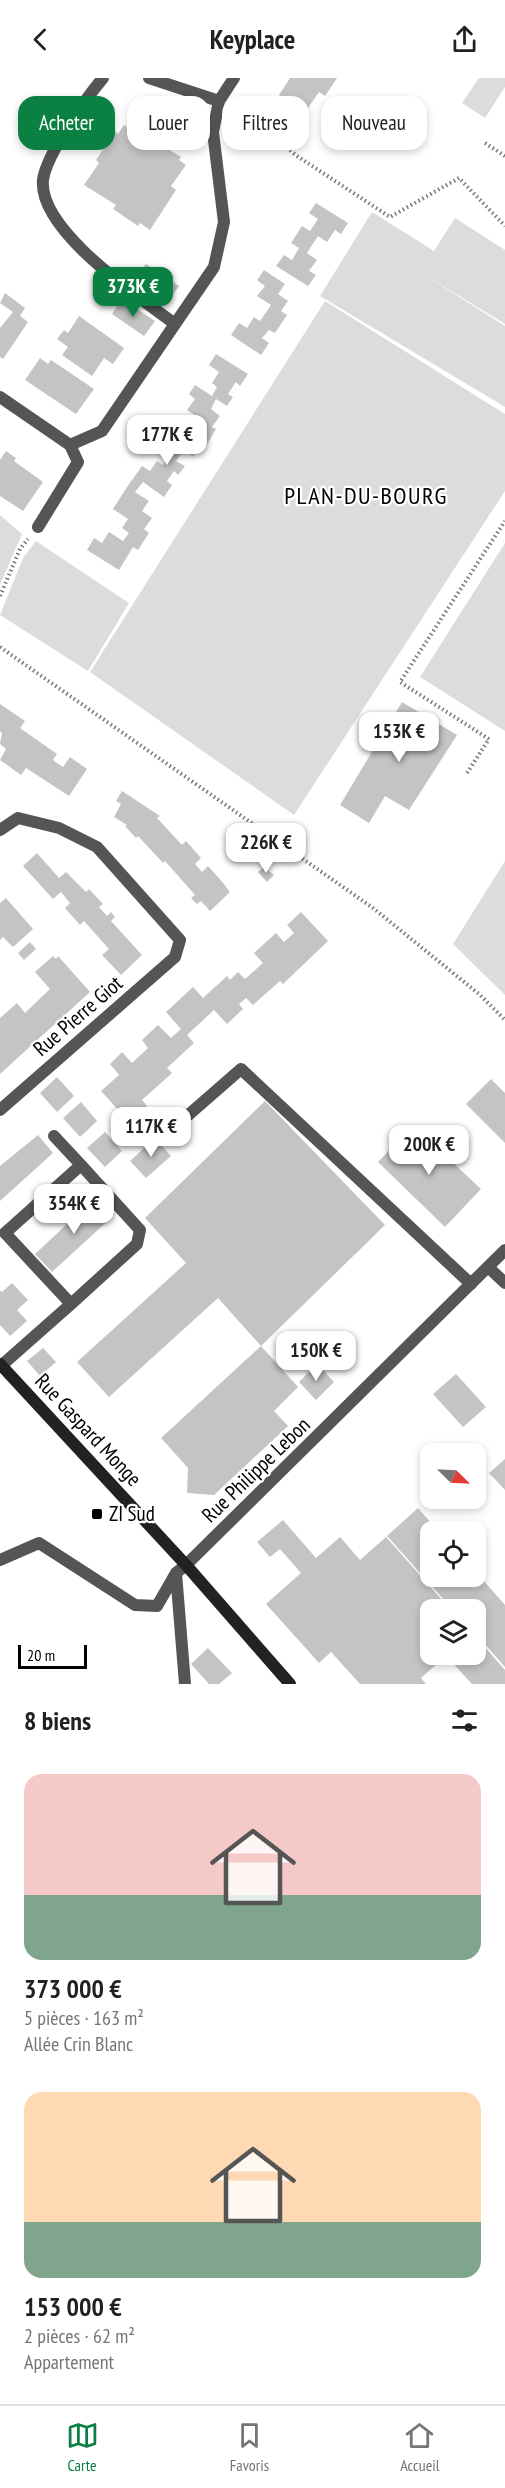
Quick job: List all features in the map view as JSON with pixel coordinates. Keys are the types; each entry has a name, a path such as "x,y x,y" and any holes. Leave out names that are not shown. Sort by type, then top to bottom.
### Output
{"street":[{"path":"103,78 89,95 52,155 43,180 48,209 97,266 175,324"},
{"path":"148,78 219,101"},
{"path":"70,445 102,431 214,267 224,222 213,132 219,101 234,78"},
{"path":"0,397 70,445 78,462 38,527"},
{"name":"Rue Pierre Giot","path":"0,828 18,818 59,828 97,847 180,940 175,957 0,1110"},
{"path":"178,1124 241,1069 471,1284"},
{"path":"1,1364 137,1244 140,1230 54,1136"},
{"path":"71,1304 3,1231 81,1165"},
{"name":"Rue Philippe Lebon","path":"176,1573 505,1250"},
{"path":"488,1267 505,1283"},
{"name":"Rue Gaspard Monge","path":"1,1364 186,1565 290,1684"},
{"path":"0,1560 39,1543 135,1605 157,1606 176,1573"},
{"path":"176,1573 185,1684"}],"path":[{"path":"219,101 234,105 297,156 390,217 459,178 505,226"},
{"path":"485,143 505,156"},
{"path":"467,773 489,740 400,682 505,521"},
{"path":"0,596 20,549 38,527"},
{"path":"0,647 373,908 479,994 505,1020"}],"shaded area":[{"path":"479,78 505,78 505,87 485,118 462,103"},
{"path":"372,212 434,251 455,218 505,250 505,324 420,272 505,326 505,407 320,296"},
{"path":"325,301 505,414 505,491 294,815 90,672"},
{"path":"0,515 22,534 0,585"},
{"path":"36,541 129,603 88,671 0,615 23,558"},
{"path":"505,543 505,731 420,677"},
{"path":"505,861 505,995 453,944"}],"building":[{"path":"290,78 337,78 325,96 319,92 309,107 309,96 279,95"},
{"path":"124,125 127,127 127,150 170,150 181,157 179,160 186,165 171,186 176,190 150,230 140,223 138,226 113,209 116,205 84,185 99,163 96,160 103,150 115,150 115,131 118,134"},
{"path":"316,203 348,223 341,234 335,230 327,242 318,236 307,253 317,260 309,271 316,275 308,286 276,266 284,255 292,260 299,248 291,243 302,226 310,231 318,219 309,213"},
{"path":"146,264 179,286 167,303 135,280"},
{"path":"264,270 285,284 278,294 288,301 281,311 287,315 275,333 269,330 262,338 269,343 261,355 231,335 239,323 247,328 254,317 260,321 271,305 257,296 265,286 257,280"},
{"path":"5,293 25,308 20,316 28,322 3,359 0,357 0,328 13,312 0,303"},
{"path":"122,299 155,321 144,336 112,314"},
{"path":"79,316 124,348 113,364 104,358 92,376 62,355 68,347 57,339 64,330 68,333"},
{"path":"216,354 248,374 240,386 236,382 228,394 233,397 227,406 216,399 211,409 220,416 212,427 216,429 206,446 200,443 193,456 184,450 176,461 185,466 178,475 174,471 167,481 172,485 164,497 143,482 135,492 149,501 142,511 152,518 144,529 149,533 138,550 133,547 119,570 87,550 94,538 102,543 109,532 123,541 129,533 122,528 128,519 113,509 142,466 150,471 157,461 163,465 169,456 154,447 161,436 168,440 175,429 191,439 203,421 187,410 195,399 189,394 195,385 212,396 217,387 212,383 219,372 209,365"},
{"path":"40,358 48,364 51,360 94,389 76,414 25,380"},
{"path":"6,451 16,458 14,461 43,482 23,511 0,496 0,460"},
{"path":"402,702 457,735 409,810 385,796 369,823 340,805"},
{"path":"0,704 25,721 20,728 57,754 53,760 63,767 70,757 87,769 69,796 26,768 21,775 0,760 6,749 0,744 2,733 0,731"},
{"path":"122,791 160,816 157,818 182,845 186,841 201,858 195,864 202,872 208,866 230,892 210,911 201,901 197,904 191,898 195,895 165,861 163,863 138,836 136,838 125,826 127,825 114,817 121,804 116,801"},
{"path":"37,853 59,878 66,872 86,892 89,889 103,904 99,907 107,916 111,912 115,917 111,921 142,955 121,975 102,955 109,949 84,921 80,925 65,908 70,903 61,892 53,899 23,866"},
{"path":"264,867 274,875 267,882 258,872"},
{"path":"6,898 33,929 13,947 3,937 0,940 0,903"},
{"path":"301,912 328,941 283,984 280,981 253,1005 246,998 239,1004 243,1009 227,1024 214,1010 187,1035 194,1043 167,1068 172,1073 142,1100 147,1106 129,1122 101,1091 119,1075 110,1064 122,1052 132,1063 148,1048 142,1040 158,1025 171,1038 181,1029 166,1012 193,987 203,998 227,976 230,980 238,972 245,979 263,963 254,953 276,933 284,942 294,933 287,925"},
{"path":"30,942 36,949 24,960 18,953"},
{"path":"53,956 56,959 58,956 90,992 0,1074 0,1018 17,1003 25,1013 50,989 35,972"},
{"path":"57,1077 74,1096 57,1112 40,1093"},
{"path":"491,1079 505,1093 505,1143 466,1104"},
{"path":"265,1101 385,1225 261,1346 218,1298 109,1397 77,1362 186,1263 145,1218"},
{"path":"81,1102 97,1121 80,1137 63,1118"},
{"path":"413,1125 481,1189 445,1227 378,1162"},
{"path":"105,1132 122,1151 105,1167 87,1148"},
{"path":"38,1135 53,1153 0,1201 0,1166"},
{"path":"155,1138 171,1156 146,1178 130,1161"},
{"path":"95,1198 112,1217 52,1272 35,1254"},
{"path":"12,1283 28,1300 17,1310 27,1321 10,1336 0,1325 0,1291 2,1292"},
{"path":"261,1346 298,1387 274,1411 288,1426 214,1495 187,1493 188,1468 161,1438"},
{"path":"43,1348 56,1362 40,1376 27,1361"},
{"path":"317,1364 334,1382 316,1400 299,1382"},
{"path":"456,1374 486,1407 463,1427 433,1394"},
{"path":"505,1459 505,1490 489,1473"},
{"path":"418,1508 429,1521 420,1521 420,1573 387,1536"},
{"path":"283,1520 316,1558 340,1537 360,1560 386,1537 420,1575 420,1587 431,1587 441,1599 420,1599 420,1665 436,1665 421,1678 426,1684 360,1684 331,1652 319,1663 266,1604 301,1573 280,1549 270,1557 257,1542"},
{"path":"486,1583 505,1605 505,1667 486,1645 486,1599 443,1599 432,1587 486,1587"},
{"path":"208,1648 232,1673 219,1684 209,1684 191,1664"},
{"path":"486,1648 505,1670 505,1684 472,1684 454,1665 486,1665"}],"place":[{"name":"ZI Sud","path":"97,1514"}],"district":[{"name":"PLAN-DU-BOURG","path":"366,496"}]}
